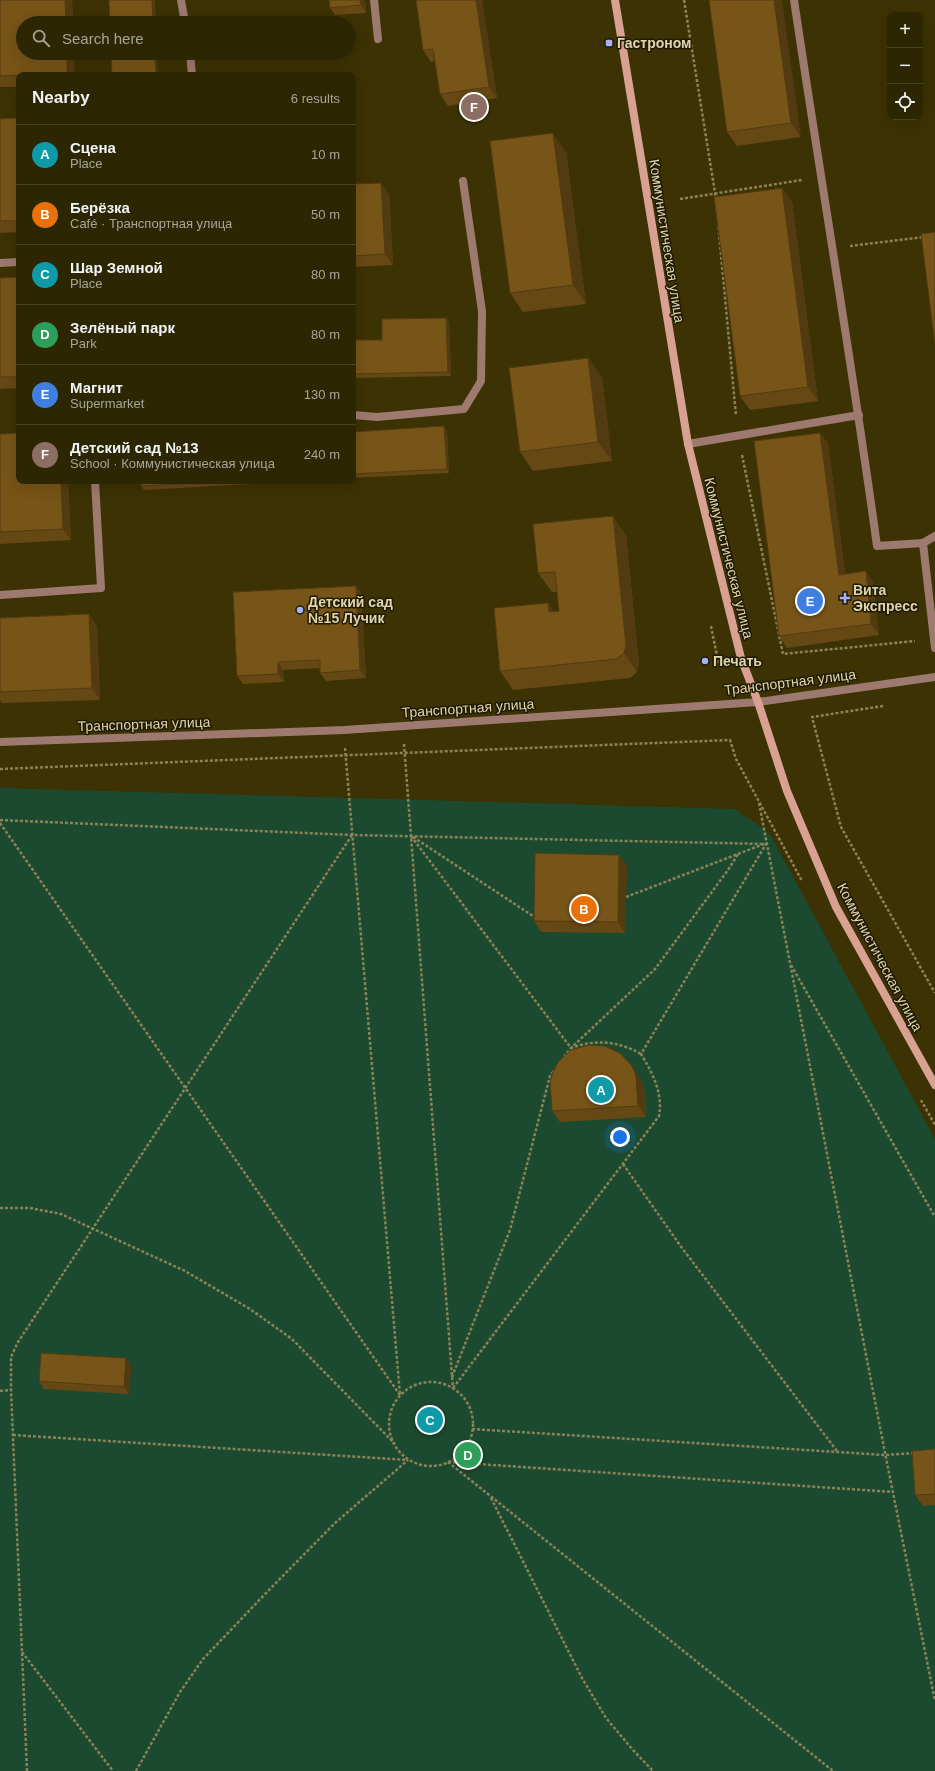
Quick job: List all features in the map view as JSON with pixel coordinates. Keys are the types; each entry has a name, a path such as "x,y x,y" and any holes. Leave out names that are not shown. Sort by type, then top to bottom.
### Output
{"main road":[{"name":"Коммунистическая улица","path":"615,0 688,444 741,658 758,702 787,791 836,907 935,1085"}],"street":[{"path":"181,0 184,16"},
{"path":"374,0 378,39"},
{"path":"794,0 820,177 859,415 877,546 923,543 935,536"},
{"path":"191,60 192,72"},
{"path":"356,415 377,417 464,409 481,381 482,311 463,181"},
{"path":"0,263 16,262"},
{"path":"688,444 859,415"},
{"path":"0,594 101,588 96,484"},
{"path":"923,543 935,648"},
{"name":"Транспортная улица","path":"0,742 344,730 758,702 935,677"}],"path":[{"path":"684,0 716,202"},
{"path":"680,200 820,177"},
{"path":"717,217 738,435 783,654 934,639"},
{"path":"832,249 928,236"},
{"path":"889,705 812,717 841,827 935,993"},
{"path":"403,726 453,1388"},
{"path":"344,730 400,1395"},
{"path":"0,769 730,740"},
{"path":"759,801 766,844 885,1455 935,1701"},
{"path":"0,822 411,836 766,844"},
{"path":"0,822 400,1395"},
{"path":"27,1771 11,1390 12,1357 18,1342 92,1228 352,834"},
{"path":"411,836 542,922"},
{"path":"411,836 571,1048"},
{"path":"626,897 766,844"},
{"path":"641,1054 766,844"},
{"path":"562,1059 571,1048 655,969 728,870 738,854"},
{"path":"790,963 935,1217"},
{"path":"453,1388 659,1116 661,1105 659,1092 653,1076 641,1054 631,1049 611,1043 587,1042 571,1048"},
{"path":"452,1377 510,1230 550,1076 558,1064"},
{"path":"622,1164 682,1248 838,1452"},
{"path":"0,1208 30,1208 61,1214 185,1271 250,1309 286,1335 395,1444"},
{"path":"13,1435 408,1460 421,1465 435,1466 448,1462 457,1456 465,1449 470,1439 472,1429 470,1409 465,1400 453,1388 437,1382 417,1384 400,1395 393,1406 389,1417 389,1430 399,1452 408,1460"},
{"path":"0,1391 11,1390"},
{"path":"472,1429 885,1455 921,1452"},
{"path":"136,1771 180,1692 203,1659 268,1591 336,1524 408,1460"},
{"path":"448,1462 893,1492"},
{"path":"448,1462 833,1771"},
{"path":"490,1495 586,1685 606,1718 653,1771"},
{"path":"22,1651 113,1771"}],"green space":[{"path":"0,788 734,809 763,828 771,836 935,1139 935,1771 0,1771"}],"building":[{"path":"0,0 65,0 66,16 16,16 16,60 67,60 67,72 16,72 16,76 0,76"},
{"path":"109,0 152,0 153,16 110,16"},
{"path":"329,0 360,0 361,5 330,8"},
{"path":"416,0 476,0 489,87 440,94 433,49 423,50"},
{"path":"709,0 774,0 791,123 727,132"},
{"path":"111,60 155,60 156,72 112,72"},
{"path":"16,118 16,221 0,221 0,119"},
{"path":"553,133 573,285 510,293 490,141"},
{"path":"381,183 385,254 356,256 356,184"},
{"path":"782,188 808,387 740,396 714,197"},
{"path":"935,232 935,345 921,234"},
{"path":"16,277 16,377 0,377 0,278"},
{"path":"446,318 448,372 356,374 356,340 382,340 382,319"},
{"path":"588,358 598,442 520,452 509,368"},
{"path":"444,426 447,469 356,474 356,432"},
{"path":"16,433 16,484 61,484 63,529 0,532 0,434"},
{"path":"820,433 839,575 866,571 871,624 779,636 754,441"},
{"path":"141,484 178,484 141,486"},
{"path":"613,516 626,645 624,653 616,659 500,671 494,608 548,603 549,612 559,611 555,572 538,573 533,524"},
{"path":"356,586 360,670 320,673 320,660 278,662 278,674 237,676 233,592"},
{"path":"89,614 92,688 0,692 0,618"},
{"path":"535,853 619,855 618,922 534,921"},
{"path":"588,1045 605,1046 621,1054 632,1066 636,1076 638,1106 552,1111 550,1082 558,1062 571,1050"},
{"path":"41,1353 126,1358 124,1387 39,1381"},
{"path":"935,1449 935,1494 915,1495 912,1451"}],"place":[{"name":"Гастроном","path":"609,43"},
{"name":"Детский сад №13","path":"474,107"},
{"name":"Вита Экспресс","path":"845,598"},
{"name":"Магнит","path":"810,601"},
{"name":"Детский сад №15 Лучик","path":"300,610"},
{"name":"Печать","path":"705,661"},
{"name":"Берёзка","path":"584,909"},
{"name":"Сцена","path":"601,1090"},
{"name":"Шар Земной","path":"430,1420"},
{"name":"Зелёный парк","path":"468,1455"}]}
